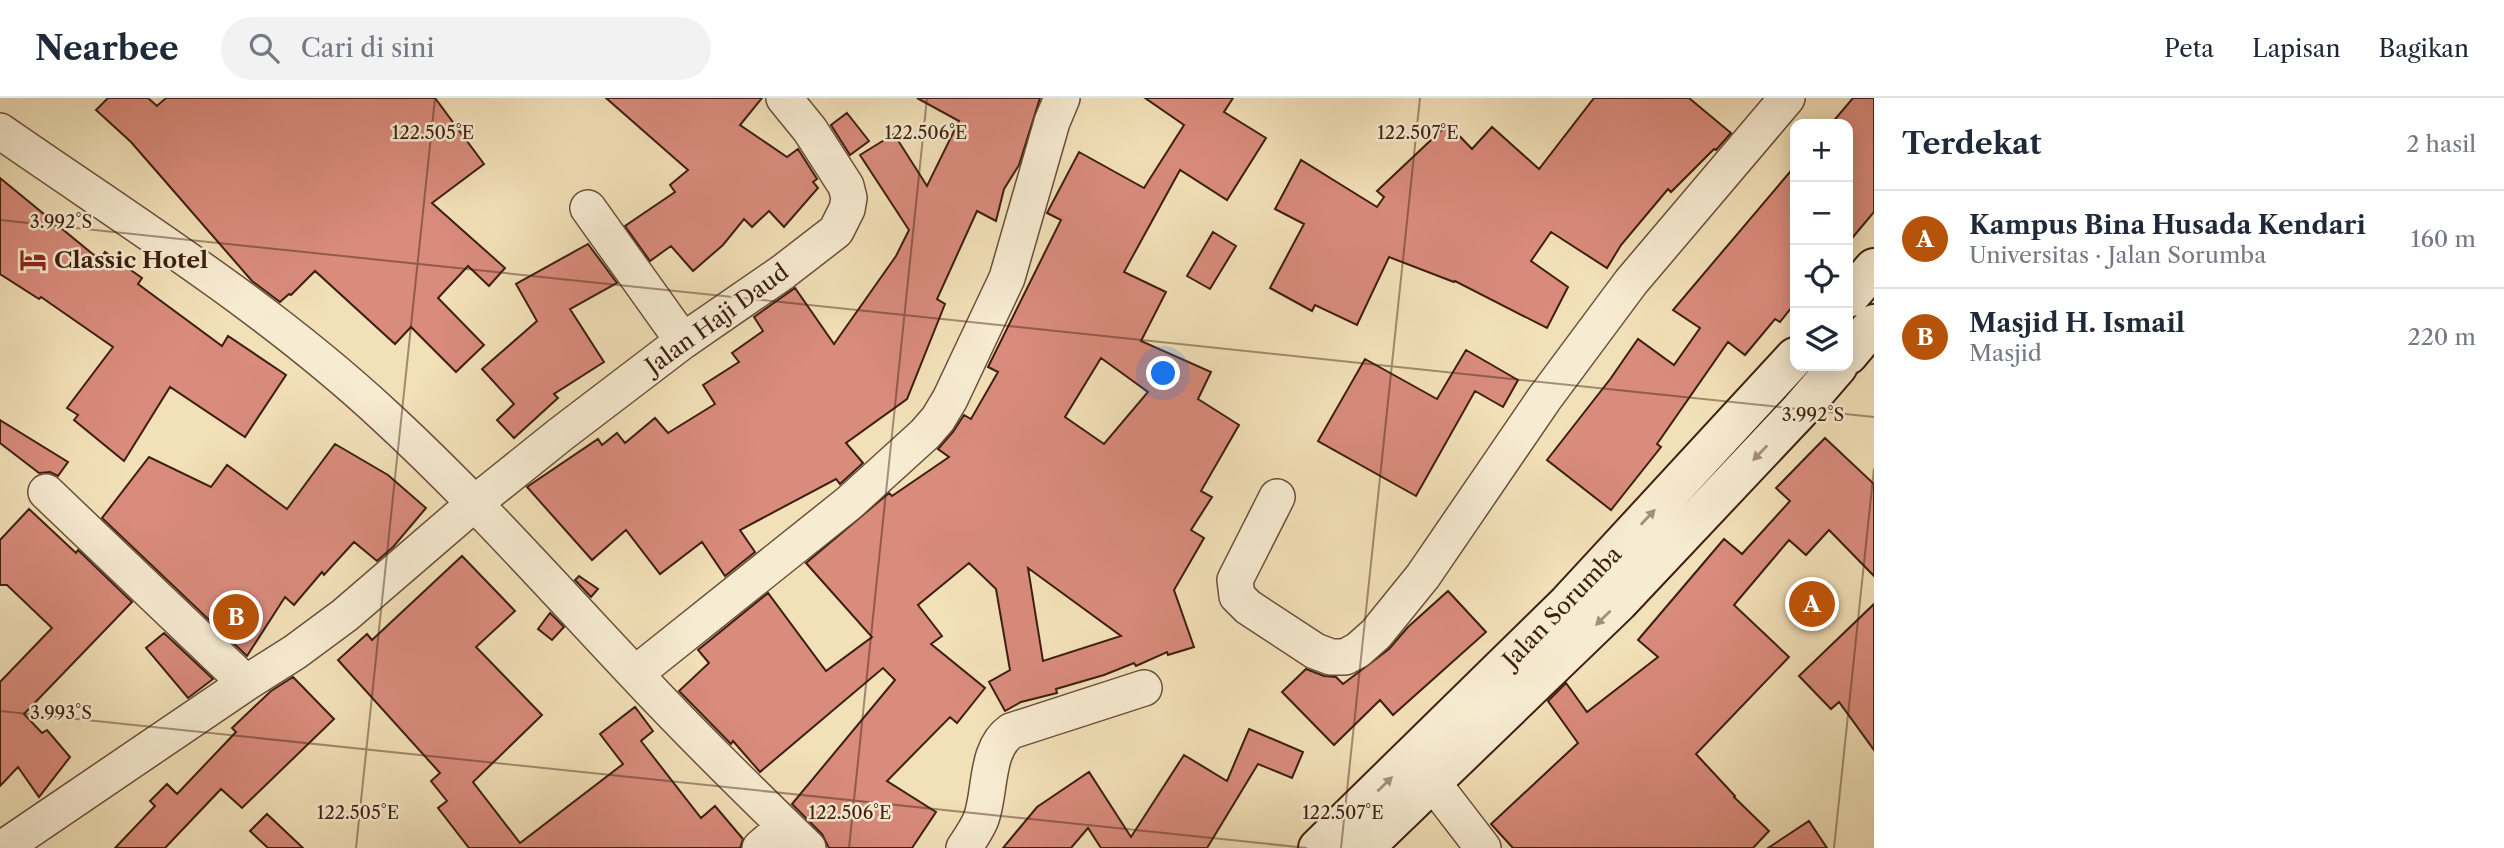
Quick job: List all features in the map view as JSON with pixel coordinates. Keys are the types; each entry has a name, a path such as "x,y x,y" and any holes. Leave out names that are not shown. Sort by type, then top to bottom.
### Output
{"street":[{"name":"Jalan Haji Daud","path":"3,848 295,652 345,615 475,503 683,341 783,272 836,231 844,220 849,198 846,186 810,130 784,98"},
{"path":"635,674 849,503 938,419 1007,278 1052,122 1062,98"},
{"path":"1277,497 1235,580 1237,596 1248,607 1315,651 1331,657 1345,657 1358,650 1376,634 1423,576 1544,399 1631,282 1787,98"},
{"path":"0,131 185,256 318,358 385,415 475,503 635,674 784,841"},
{"path":"588,208 683,341"},
{"path":"1853,292 1874,268"},
{"path":"1853,349 1874,324"},
{"name":"Jalan Sorumba","path":"1318,848 1568,603 1790,362"},
{"name":"Jalan Sorumba","path":"1364,848 1618,603 1834,371"},
{"path":"46,492 246,683"},
{"path":"964,848 981,821 993,762 1003,737 1144,688"},
{"path":"1433,783 1483,848"}],"building":[{"path":"108,98 148,98 157,106 166,98 435,98 484,164 432,203 505,268 489,286 468,266 438,298 484,345 456,372 411,327 395,344 315,271 280,302 252,281 131,142 96,110"},
{"path":"606,98 762,98 740,125 787,157 798,149 817,179 813,182 818,188 784,227 769,211 752,227 744,219 723,245 693,271 671,246 650,261 625,226 675,192 670,185 688,170"},
{"path":"917,98 1040,98 1019,165 1004,189 996,221 977,211 937,299 945,304 907,399 846,443 863,463 840,484 836,479 740,530 755,552 725,576 702,542 660,574 626,530 592,560 527,487 598,439 602,445 617,433 625,443 655,418 668,433 715,404 703,385 739,362 732,353 763,331 754,317 795,288 834,344 896,256 909,230 860,155 894,134 927,186 959,121"},
{"path":"1145,98 1233,98 1224,112 1266,138 1227,200 1180,170 1124,272 1166,292 1141,341 1211,372 1198,399 1239,425 1201,491 1212,497 1191,530 1204,538 1174,590 1194,647 1168,655 1167,652 1136,666 1134,663 1056,689 1057,693 1021,702 1005,711 989,682 1010,670 996,589 969,563 918,605 942,636 931,644 985,688 957,723 950,717 887,781 936,812 912,848 829,848 822,834 792,804 895,680 883,668 760,772 733,741 731,744 679,691 709,663 698,650 768,593 826,671 872,637 806,563 889,493 892,496 949,457 938,449 964,415 971,419 998,372 988,367 1061,220 1047,213 1079,152 1144,188 1184,125","holes":["1101,358 1148,392 1104,444 1065,417","1028,568 1121,636 1043,661"]},
{"path":"1594,98 1689,98 1731,133 1671,192 1668,189 1621,245 1607,268 1551,232 1531,261 1568,287 1547,328 1455,281 1389,257 1357,325 1315,305 1312,311 1270,288 1304,224 1275,209 1301,160 1377,207 1384,197 1377,191 1448,124 1472,149 1492,127 1539,169"},
{"path":"1853,98 1874,98 1874,212 1853,237 1853,119 1835,119"},
{"path":"847,113 869,141 850,155 831,125"},
{"path":"1790,172 1790,309 1780,322 1775,319 1745,355 1728,342 1657,444 1661,447 1611,510 1547,460 1638,339 1674,365 1700,328 1673,310"},
{"path":"0,178 100,260 105,252 142,278 138,284 222,346 228,336 286,375 245,437 170,387 124,461 74,420 78,415 67,408 113,347 41,297 39,299 0,274"},
{"path":"1213,232 1236,246 1210,289 1187,276"},
{"path":"588,244 617,283 570,309 604,362 554,394 558,398 514,438 497,420 514,404 482,369 537,321 516,284"},
{"path":"1466,350 1518,380 1503,407 1475,391 1416,496 1318,441 1365,359 1437,399"},
{"path":"0,420 68,462 58,476 50,472 39,473 0,443"},
{"path":"1825,438 1874,484 1874,576 1829,530 1806,555 1789,540 1734,605 1789,657 1696,754 1769,831 1753,848 1513,848 1491,824 1578,743 1548,701 1566,683 1587,712 1658,657 1638,640 1724,539 1742,554 1790,501 1776,488"},
{"path":"335,444 388,475 426,508 393,547 377,561 354,542 324,575 322,572 294,605 285,597 247,656 102,518 149,457 211,487 227,465 287,509"},
{"path":"29,509 76,553 78,550 132,602 24,714 42,733 47,730 70,757 39,797 18,767 0,786 0,682 52,628 7,585 0,585 0,540"},
{"path":"462,556 515,611 476,647 542,715 473,782 520,843 623,764 600,734 635,707 653,731 641,741 701,818 715,806 743,839 740,848 469,848 438,808 447,801 431,781 440,773 338,660 367,634 372,640"},
{"path":"579,576 598,589 591,597 575,580"},
{"path":"1448,591 1486,632 1393,715 1380,700 1334,745 1282,692 1306,669 1324,676 1336,677 1343,684 1389,649 1408,627"},
{"path":"1874,604 1874,750 1839,702 1831,709 1799,676"},
{"path":"550,613 564,627 552,640 538,629"},
{"path":"164,633 213,679 188,698 146,648"},
{"path":"293,677 334,719 242,808 221,789 165,848 115,848 155,806 150,801 167,784 177,794 236,732 232,728 271,691"},
{"path":"1249,729 1303,752 1292,778 1258,764 1207,848 1101,848 1088,828 1071,848 1003,848 1037,807 1089,772 1131,837 1184,755 1227,781"},
{"path":"267,814 303,848 268,848 250,831"},
{"path":"1809,821 1827,848 1768,848"}],"place":[{"name":"Classic Hotel","path":"33,260"},
{"name":"Kampus Bina Husada Kendari","path":"1812,604"},
{"name":"Masjid H. Ismail","path":"236,617"}]}
